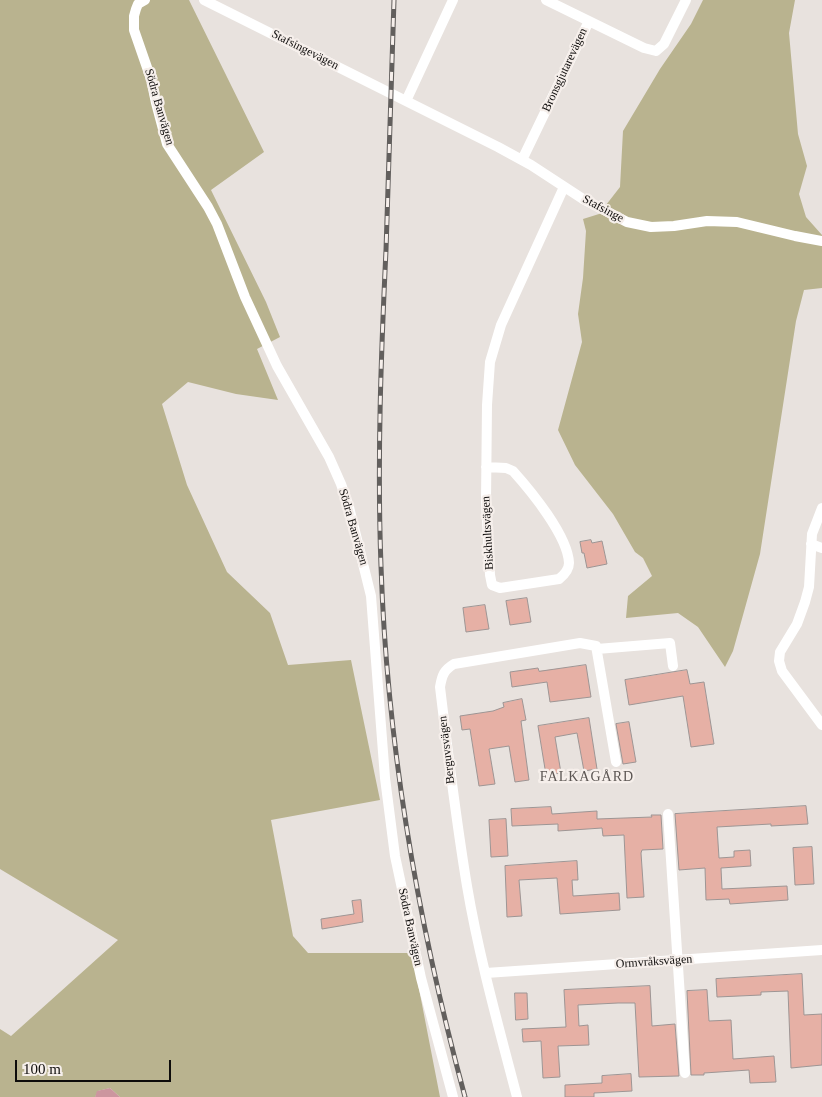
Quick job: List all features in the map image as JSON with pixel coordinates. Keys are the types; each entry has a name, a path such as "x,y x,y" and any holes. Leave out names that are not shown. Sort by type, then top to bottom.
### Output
{"street":[{"name":"Södra Banvägen","path":"145,0 138,4 136,9 134,30 151,79 167,144 218,224 245,297 273,358 329,457 349,507 371,596 385,778 394,856 421,978 453,1097"},
{"name":"Stafsingevägen","path":"204,0 406,101"},
{"path":"406,101 453,0"},
{"path":"546,0 588,21"},
{"name":"Bronsgjutarevägen","path":"522,160 588,21 644,48 656,51 664,44 686,0"},
{"name":"Stafsinge","path":"406,101 522,160 583,199 627,222 652,227 707,222 737,222 822,241"},
{"name":"Biskhultsvägen","path":"486,467 506,468 513,471 556,528 565,544 569,565 565,575 559,579 500,588 492,585 486,502 486,467 488,382 495,344 501,325 564,187"},
{"path":"822,508 812,534 809,586 805,602 797,624 780,652 779,661 782,670 822,725"},
{"path":"811,544 822,548"},
{"name":"Berguvsvägen","path":"517,1097 467,888 452,793 440,687 442,675 446,669 454,664 580,643 596,646 597,649"},
{"path":"616,762 597,649 670,643 673,666"},
{"path":"668,814 685,1073"},
{"name":"Ormvråksvägen","path":"486,973 822,950"}],"shaded area":[{"path":"0,0 189,0 264,152 211,190 266,302 280,337 257,349 278,400 236,394 188,382 162,404 187,485 227,572 270,613 288,665 351,660 380,800 271,820 293,936 308,953 412,953 440,1097 120,1097 110,1088 98,1091 95,1097 0,1097 0,1029 11,1036 118,940 0,869"},
{"path":"703,0 795,0 789,33 798,134 807,166 799,194 806,217 822,235 822,288 804,290 796,321 760,554 733,651 725,667 698,627 678,613 626,618 628,596 652,576 643,558 635,552 613,514 575,465 558,430 582,342 578,314 583,278 586,231 583,219 599,214 620,187 623,131 660,69 691,24"},
{"path":"110,1088 120,1097 95,1097 97,1091"}],"building":[{"path":"591,540 592,543 602,541 607,564 587,568 580,542"},
{"path":"527,598 531,622 510,625 506,601"},
{"path":"485,605 489,629 466,632 463,608"},
{"path":"586,665 591,697 550,702 547,682 512,687 510,672 538,668 539,671"},
{"path":"687,670 690,684 704,682 714,744 691,747 683,696 629,705 625,680"},
{"path":"522,699 526,720 521,721 529,780 515,782 509,746 489,749 495,784 479,786 470,729 462,730 460,716 493,711 504,707 503,703"},
{"path":"589,718 597,769 584,771 577,733 555,737 561,773 546,775 538,726"},
{"path":"629,722 636,762 623,764 616,724"},
{"path":"806,806 808,824 717,827 719,858 734,857 734,851 750,850 751,866 721,868 722,889 787,886 788,900 730,904 729,899 706,900 705,868 679,870 675,814"},
{"path":"551,807 552,814 597,811 597,819 661,815 663,849 642,850 641,853 644,897 627,898 624,835 603,836 602,828 558,831 558,824 512,826 511,809"},
{"path":"506,819 508,856 491,857 489,820"},
{"path":"812,847 814,884 795,885 793,848"},
{"path":"577,861 578,880 572,880 573,896 619,893 620,910 560,914 557,878 519,880 522,916 507,917 505,866"},
{"path":"361,900 363,922 322,929 321,919 354,914 352,901"},
{"path":"802,974 804,1015 822,1014 822,1065 791,1068 788,991 761,992 761,995 717,997 716,979"},
{"path":"650,986 652,1026 675,1024 679,1076 639,1077 635,1003 618,1003 578,1005 579,1026 588,1025 589,1045 558,1046 560,1077 543,1078 541,1041 523,1042 522,1029 566,1027 564,990"},
{"path":"707,990 709,1021 731,1020 733,1059 774,1056 776,1082 750,1083 749,1070 691,1075 687,991"},
{"path":"515,993 527,993 528,1019 516,1020"},
{"path":"631,1074 632,1091 594,1093 594,1097 565,1097 565,1085 602,1083 602,1076"}],"railway":[{"path":"394,0 381,368 380,527 384,633 398,767 419,900 448,1032 465,1097"}],"district":[{"name":"FALKAGÅRD","path":"587,777"}]}
